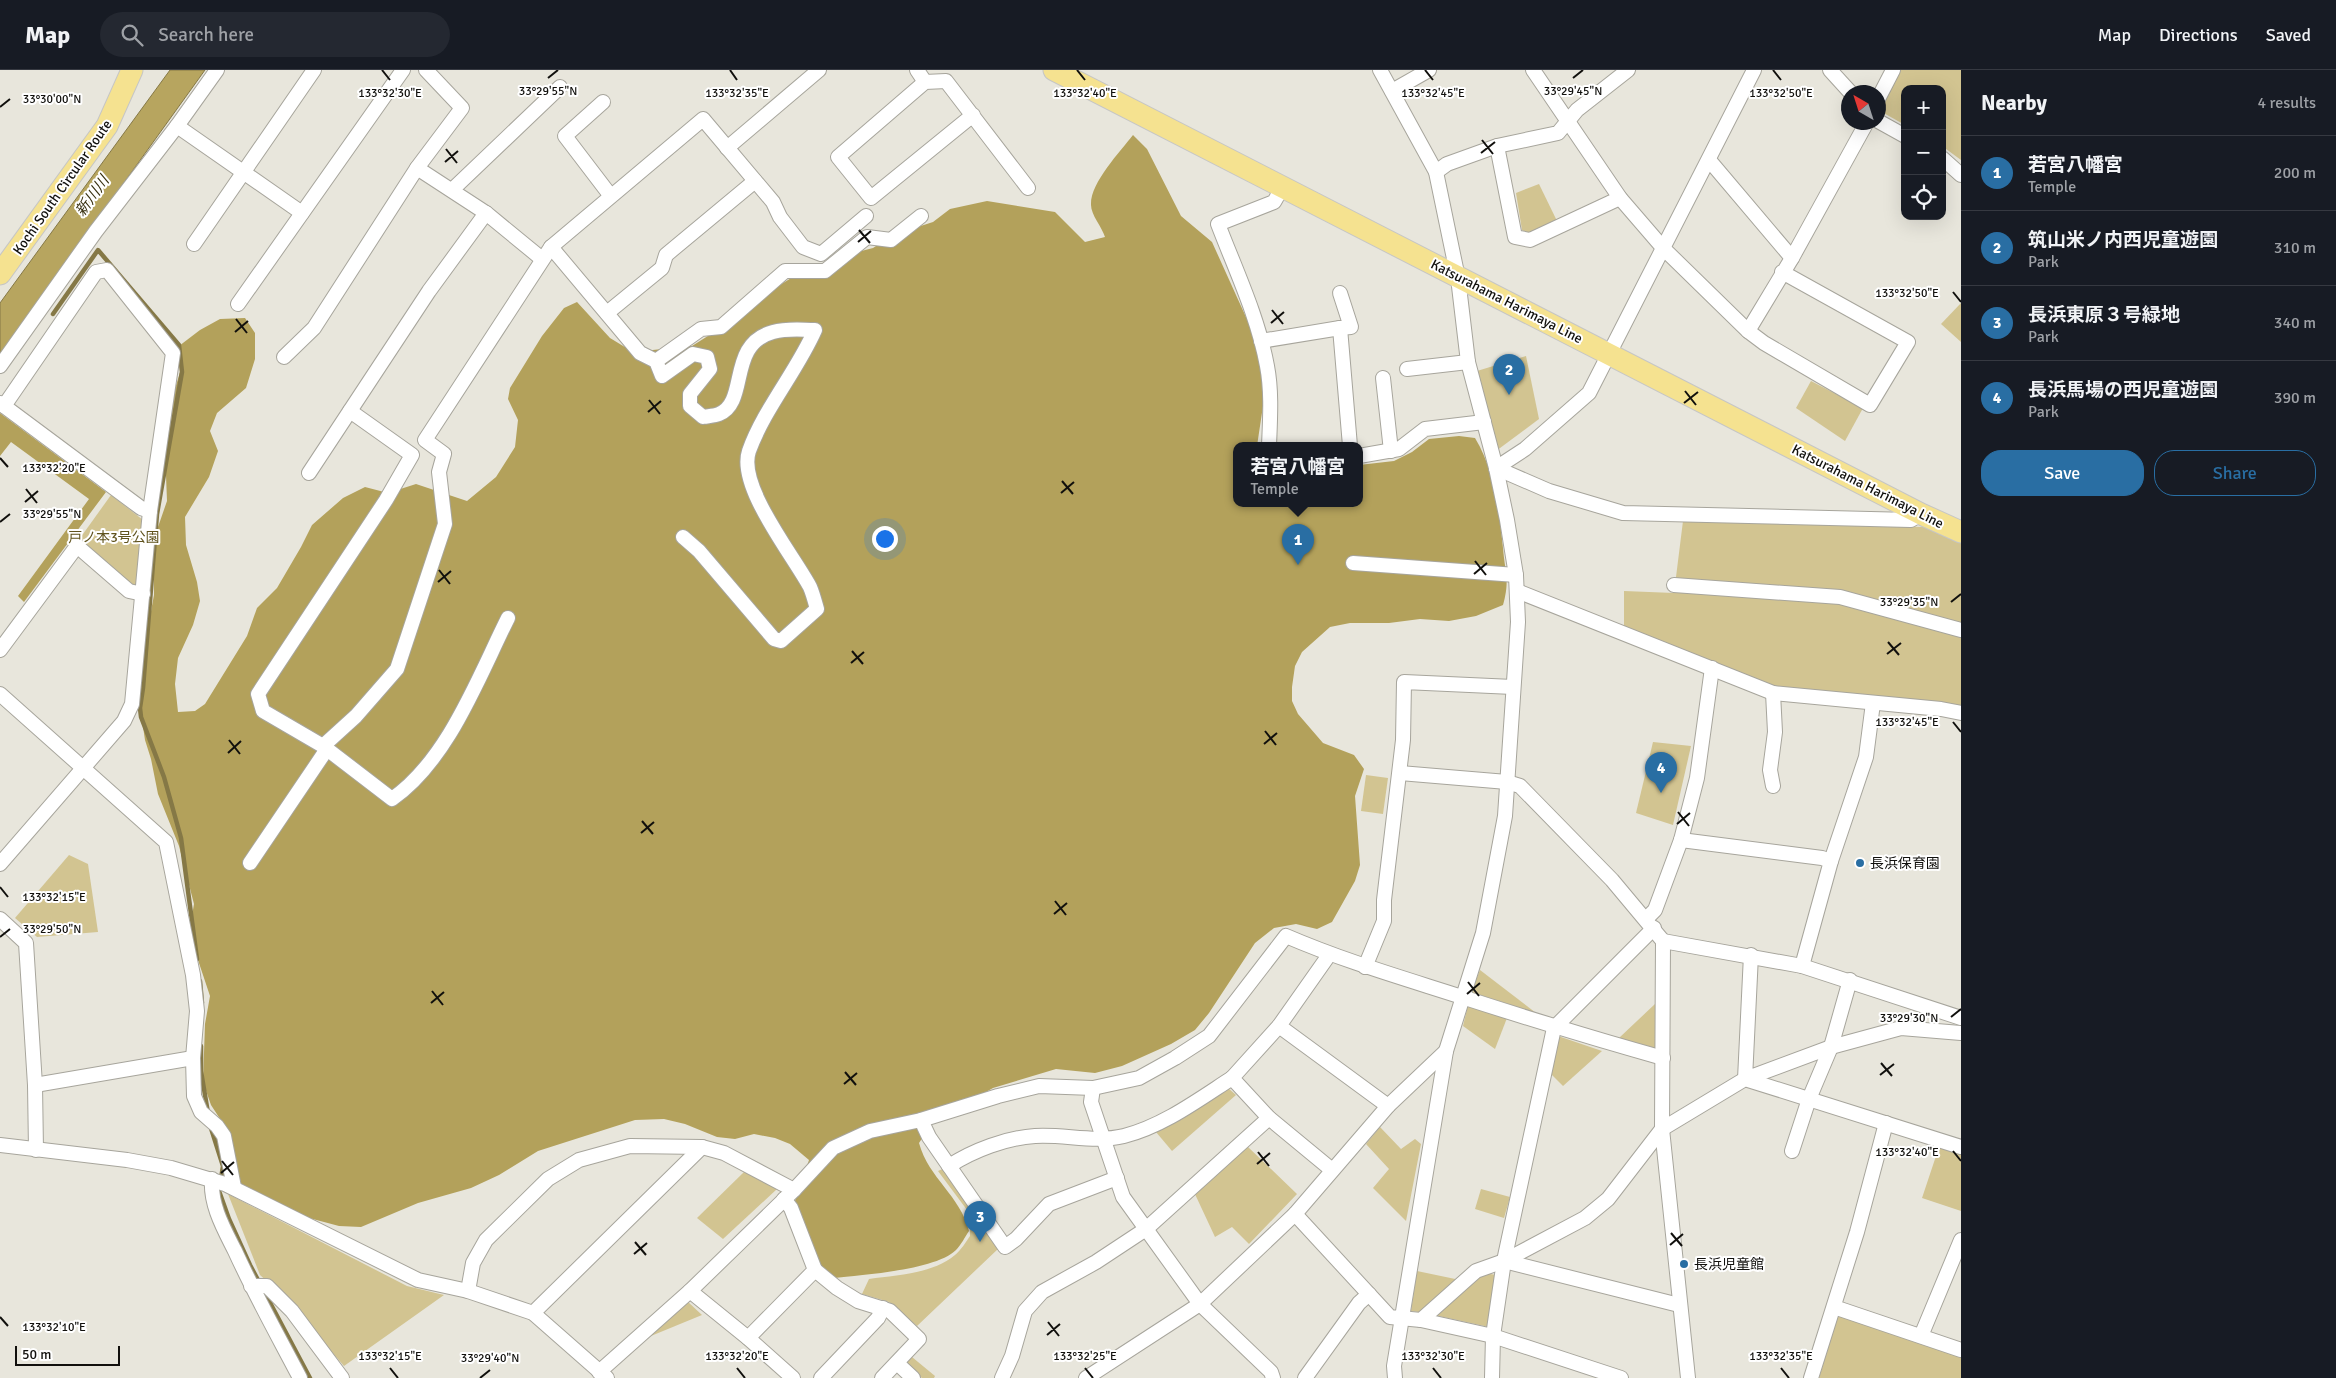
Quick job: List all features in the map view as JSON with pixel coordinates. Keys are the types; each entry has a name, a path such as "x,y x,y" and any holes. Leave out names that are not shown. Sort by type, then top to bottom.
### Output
{"main road":[{"name":"Kochi South Circular Route","path":"0,274 107,126 132,70"},
{"name":"Katsurahama Harimaya Line","path":"1054,70 1458,278 1610,353 1921,514 1961,532"}],"street":[{"path":"0,366 96,231 177,126 217,70"},
{"path":"194,244 314,70"},
{"path":"238,304 403,70"},
{"path":"284,357 314,328 417,168 462,108 426,70"},
{"path":"727,148 818,70"},
{"path":"917,70 925,82"},
{"path":"1380,70 1436,172 1458,278 1468,362 1496,468 1516,575 1517,591 1505,816 1483,933 1446,1051 1402,1319 1395,1378"},
{"path":"1392,90 1429,70"},
{"path":"1533,70 1620,198 1664,249 1748,331 1764,343 1870,405 1908,342 1782,272"},
{"path":"1436,172 1446,164 1497,146 1558,133 1577,110 1628,70"},
{"path":"1496,468 1525,450 1574,409 1589,392 1664,249 1754,70"},
{"path":"1830,70 1844,85"},
{"path":"1885,85 1893,70"},
{"path":"973,115 871,198 838,157 925,82 946,81 973,115 1028,188"},
{"path":"452,190 560,87"},
{"path":"603,102 565,136 610,195"},
{"path":"250,863 325,747 398,669 445,524 439,472 444,454 425,440 551,247 610,195 703,119 773,202 780,217 803,247 821,254 866,216"},
{"path":"1886,125 1901,134"},
{"path":"177,126 302,213"},
{"path":"1748,331 1792,258 1862,130"},
{"path":"1497,146 1515,237 1530,240 1620,198"},
{"path":"1709,160 1792,258"},
{"path":"1946,162 1961,175"},
{"path":"417,168 486,213 542,259"},
{"path":"607,313 662,268 666,255 756,181"},
{"path":"1268,442 1271,411 1267,367 1261,341 1218,224 1274,202 1282,188"},
{"path":"309,473 429,290 486,213"},
{"path":"656,361 701,328 721,327 786,271 825,271 867,236 891,240 921,216"},
{"path":"551,247 640,353 656,361 662,376 693,354 707,357 710,369 690,394 690,406 704,417 720,414 734,399 742,361 748,348 771,332 798,328 815,330 761,427 749,452 747,468 751,484 766,514 811,589 817,609 781,641 774,639 699,551 683,537"},
{"path":"0,864 124,721 132,704 150,511 173,353 107,270 96,272 2,404 141,508 150,511"},
{"path":"1261,341 1351,327 1340,293"},
{"path":"1340,328 1350,442"},
{"path":"1407,369 1468,362"},
{"path":"1383,378 1391,451"},
{"path":"350,411 412,455 386,500 258,694 263,711 325,747 392,799 408,788 447,738 508,618"},
{"path":"1363,455 1399,449 1425,430 1484,422"},
{"path":"1496,468 1549,491 1623,513 1911,520 1921,514"},
{"path":"0,650 77,546 128,591 142,594"},
{"path":"1354,563 1516,575"},
{"path":"1674,585 1840,597 1961,630"},
{"path":"1517,591 1773,693 1961,713"},
{"path":"1492,1378 1493,1336 1504,1261 1554,1028 1650,924 1681,840 1697,778 1712,668"},
{"path":"1365,967 1384,920 1387,872 1403,740 1404,682 1513,687"},
{"path":"1773,693 1775,732 1770,770 1773,786"},
{"path":"0,694 166,842 198,1011 192,1058 194,1096 201,1112 217,1126 224,1136 222,1183"},
{"path":"1802,966 1831,861 1866,757 1874,703"},
{"path":"1400,773 1507,782 1520,786 1612,880 1663,941 1662,1129 1688,1378"},
{"path":"1681,840 1822,858 1831,861"},
{"path":"0,919 26,943 35,1085 36,1150"},
{"path":"0,1145 127,1160 171,1168 222,1183 397,1272 434,1285 468,1291 533,1313 603,1375 789,1195 833,1148 870,1131 921,1120 998,1096 1039,1086 1093,1088 1139,1078 1209,1036 1286,936 1329,955 1365,967 1463,997 1554,1028 1663,1058"},
{"path":"1663,941 1750,955 1802,966 1850,980 1961,1018"},
{"path":"949,1166 1000,1142 1035,1136 1104,1138 1123,1136 1154,1125 1196,1102 1232,1078 1279,1026 1329,955"},
{"path":"1745,1078 1750,955"},
{"path":"1792,1150 1809,1099 1831,1047 1850,980"},
{"path":"1279,1026 1388,1106"},
{"path":"1420,1320 1476,1271 1504,1261 1586,1218 1608,1199 1662,1129 1745,1078 1831,1047 1901,1028 1961,1033"},
{"path":"1086,1378 1200,1304 1295,1214 1388,1106 1446,1051"},
{"path":"35,1085 192,1058"},
{"path":"1232,1078 1270,1118 1332,1170"},
{"path":"1745,1078 1961,1147"},
{"path":"1093,1088 1092,1102 1123,1197 1200,1304 1271,1372 1273,1378"},
{"path":"1002,1378 1012,1356 1025,1310 1042,1292 1096,1262 1146,1229 1270,1118"},
{"path":"921,1120 929,1137 1005,1247 1016,1239 1050,1204 1117,1178"},
{"path":"1810,1378 1834,1308 1886,1123"},
{"path":"468,1291 473,1263 486,1240 548,1179 579,1160 630,1146 702,1147 724,1152 789,1195 791,1208 814,1270 858,1301 890,1312 919,1339 882,1378"},
{"path":"533,1313 702,1147"},
{"path":"222,1183 211,1190 218,1216 251,1286 300,1378"},
{"path":"1295,1214 1390,1317 1420,1320 1493,1336 1621,1378"},
{"path":"1921,1336 1961,1240"},
{"path":"1504,1261 1679,1305"},
{"path":"748,1338 814,1270"},
{"path":"251,1286 267,1286 279,1298 321,1348 342,1378"},
{"path":"690,1291 748,1338 793,1378"},
{"path":"1305,1378 1359,1303 1369,1294"},
{"path":"822,1378 878,1318 882,1308"},
{"path":"1834,1308 1961,1350"},
{"path":"897,1362 914,1378"}],"green space":[{"path":"1901,70 1961,70 1961,160 1946,149 1946,85 1901,85 1901,123 1886,114 1886,99"},
{"path":"1539,184 1557,221 1531,235 1522,230 1516,193"},
{"path":"1961,303 1961,342 1941,324"},
{"path":"1526,356 1539,419 1496,451 1477,371"},
{"path":"1811,381 1863,408 1845,441 1796,408"},
{"name":"戸ノ本3号公園","path":"111,495 143,520 136,586 125,583 78,541"},
{"path":"1683,521 1925,527 1961,542 1961,709 1943,705 1768,685 1624,626 1624,591 1674,593"},
{"path":"1653,742 1691,746 1673,825 1636,813"},
{"path":"1366,775 1388,778 1383,814 1361,811"},
{"path":"69,855 88,864 98,932 37,937 15,918"},
{"path":"1480,970 1536,1013 1471,992"},
{"path":"1655,1004 1655,1048 1619,1038"},
{"path":"1468,1005 1507,1018 1495,1049 1463,1026"},
{"path":"1558,1036 1602,1051 1563,1086 1550,1073"},
{"path":"1228,1088 1236,1095 1172,1151 1156,1132"},
{"path":"1380,1127 1401,1149 1415,1139 1421,1144 1406,1221 1373,1188 1389,1169 1366,1144"},
{"path":"1248,1147 1297,1194 1249,1244 1232,1227 1215,1237 1194,1192"},
{"path":"1939,1147 1961,1155 1961,1211 1922,1198"},
{"path":"949,1166 999,1248 917,1326 889,1302 862,1294 869,1279 914,1273 936,1266 955,1255 967,1241 970,1236 970,1214 938,1171"},
{"path":"744,1172 777,1189 723,1239 697,1218"},
{"path":"1481,1189 1510,1197 1504,1218 1475,1209"},
{"path":"228,1194 407,1286 444,1295 344,1366 283,1296 260,1275"},
{"path":"1417,1271 1460,1280 1425,1313 1411,1311"},
{"path":"1483,1273 1497,1275 1489,1327 1434,1315"},
{"path":"687,1301 702,1315 646,1338"},
{"path":"1838,1315 1961,1357 1961,1378 1819,1378"},
{"path":"912,1357 935,1376 934,1378 922,1378 904,1365"}],"shaded area":[{"path":"1133,135 1147,149 1181,216 1212,242 1255,337 1267,392 1258,442 1233,442 1233,507 1363,507 1363,465 1394,461 1412,452 1429,439 1459,436 1475,438 1492,478 1498,506 1506,576 1503,605 1476,616 1449,621 1420,619 1389,623 1350,623 1330,627 1302,652 1295,666 1292,701 1298,714 1323,743 1354,755 1364,769 1355,796 1360,865 1355,881 1332,922 1317,929 1296,924 1274,928 1255,943 1209,1013 1195,1030 1171,1044 1122,1066 1095,1073 1056,1069 993,1088 933,1122 919,1143 930,1167 959,1207 969,1231 958,1248 946,1257 916,1267 833,1278 820,1267 795,1201 809,1160 790,1144 775,1138 754,1134 735,1139 717,1137 685,1124 664,1119 635,1120 538,1151 499,1175 471,1188 418,1203 361,1227 339,1226 279,1210 243,1190 226,1128 211,1105 203,1082 205,1024 210,996 189,933 194,904 179,846 158,794 145,740 137,687 154,595 154,562 158,527 167,501 164,424 182,366 179,346 200,330 220,319 245,318 255,333 255,359 246,388 217,413 210,431 218,451 209,477 185,517 186,545 197,582 200,601 193,625 178,658 175,684 178,712 195,711 205,704 247,636 257,608 277,588 312,525 343,498 365,487 388,493 416,484 467,501 496,477 515,447 518,420 508,399 510,388 542,336 564,308 577,302 610,338 633,352 692,346 719,329 751,303 804,270 824,265 842,256 873,248 893,235 933,222 950,209 987,201 1055,212 1085,242 1105,237 1091,209 1091,205 1095,187 1107,168"},
{"path":"0,413 106,492 24,602 18,596 89,499 11,442 0,456"}],"water":[{"name":"新川川","path":"170,70 205,70 0,355 0,303"}],"waterway":[{"path":"53,314 98,250 179,345 182,372 157,514 140,708 141,717 164,777 181,838 197,959"},
{"path":"200,981 202,1003"},
{"path":"201,1046 201,1071 208,1113"},
{"path":"210,1125 223,1166 219,1191 229,1219 250,1265 310,1378"}],"place":[{"name":"筑山米ノ内西児童遊園","path":"1509,395"},
{"name":"若宮八幡宮","path":"1298,565"},
{"name":"長浜馬場の西児童遊園","path":"1661,793"},
{"name":"長浜保育園","path":"1860,863"},
{"name":"長浜東原３号緑地","path":"980,1242"},
{"name":"長浜児童館","path":"1684,1264"}]}
